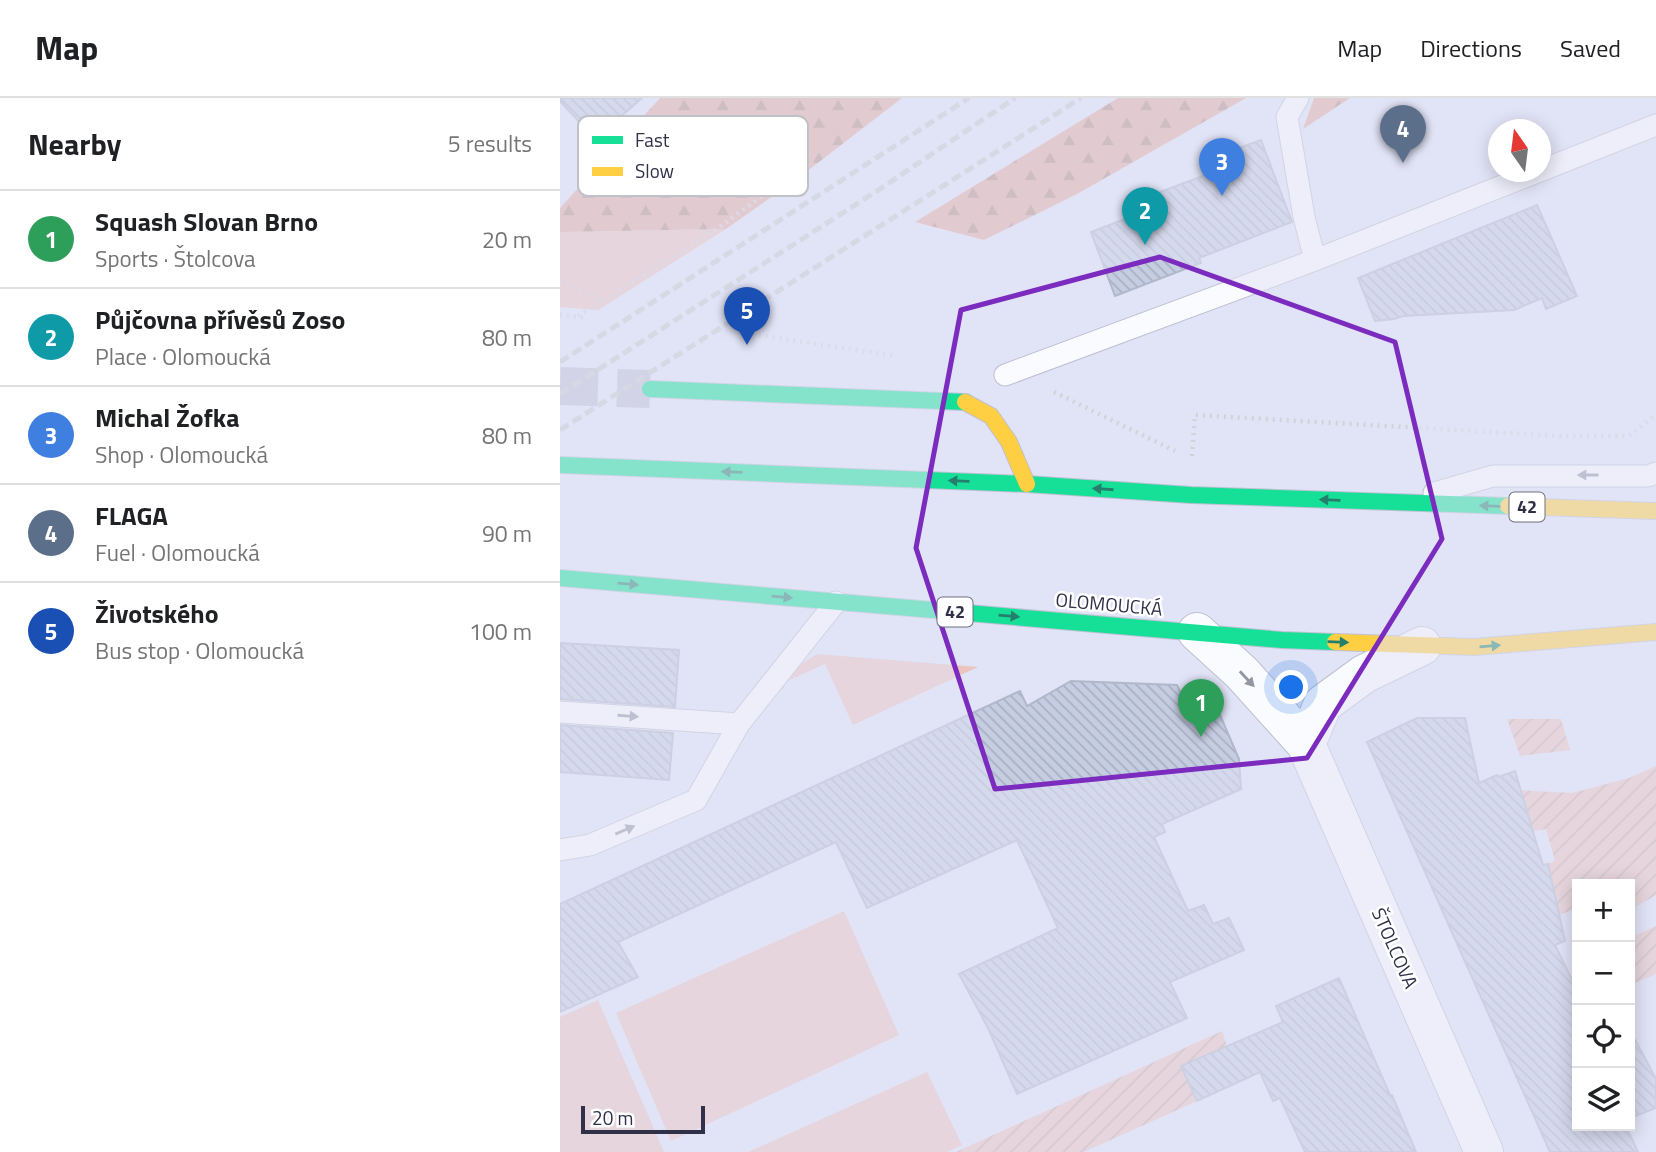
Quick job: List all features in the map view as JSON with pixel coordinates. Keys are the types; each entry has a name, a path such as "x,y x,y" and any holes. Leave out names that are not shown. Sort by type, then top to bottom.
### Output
{"main road":[{"path":"650,389 965,402 991,416 1009,442 1027,484"},
{"name":"42","path":"560,465 1027,484 1191,495 1656,511"},
{"name":"OLOMOUCKÁ","path":"560,578 1282,640 1474,647 1656,632"}],"street":[{"name":"ŠTOLCOVA","path":"1197,632 1242,673 1306,744 1485,1152"},
{"path":"1306,744 1323,704 1364,674 1422,646"}],"lane":[{"path":"1298,98 1287,117 1304,217 1315,260"},
{"path":"1005,374 1315,260 1656,125"},
{"path":"1398,503 1493,476 1648,476 1656,473"},
{"path":"560,850 590,845 696,800 739,724 836,602"},
{"path":"560,712 739,724"}],"path":[{"path":"578,316 706,236 762,196"},
{"path":"560,281 603,301"},
{"path":"560,315 587,318"},
{"path":"738,332 908,357"},
{"path":"1005,374 1064,396 1192,460 1195,415 1562,436 1629,436 1656,414"}],"highlighted area":[{"path":"1160,257 1395,342 1442,539 1307,758 995,789 916,548 961,310"}],"shaded area":[{"path":"726,229 598,310 560,307 560,232"},
{"path":"817,654 978,667 853,725 825,664 783,683 784,688 775,691 775,687 795,668"},
{"path":"1507,719 1561,719 1570,750 1520,756"},
{"path":"1656,766 1656,895 1635,907 1635,879 1572,879 1572,910 1557,916 1553,907 1548,864 1555,861 1546,829 1516,834 1514,790 1572,793 1629,778"},
{"path":"844,911 899,1035 671,1141 616,1013"},
{"path":"1656,926 1656,974 1635,983 1635,942 1635,936"},
{"path":"598,1000 664,1152 560,1152 560,1017"},
{"path":"1222,1031 1227,1046 1182,1066 1197,1101 1084,1152 956,1152"},
{"path":"927,1072 962,1145 947,1152 748,1152"}],"green space":[{"path":"660,98 902,98 808,171 808,116 644,116"},
{"path":"1118,98 1246,98 1077,194 984,240 915,222"},
{"path":"1314,98 1350,98 1303,129"},
{"path":"578,188 578,196 773,196 726,229 560,232 560,208"}],"building":[{"path":"560,98 642,98 621,116 578,116 578,121"},
{"path":"1261,140 1292,222 1199,258 1201,263 1115,296 1091,232 1164,204 1160,192 1208,174 1203,161"},
{"path":"1537,205 1577,296 1546,309 1542,298 1514,310 1403,316 1375,321 1358,278"},
{"path":"560,643 679,650 675,707 560,699"},
{"path":"1071,681 1177,685 1185,702 1203,703 1220,715 1239,759 1241,789 1162,824 1165,832 1154,837 1188,911 1204,905 1213,924 1229,918 1244,950 1170,982 1187,1018 1017,1094 988,1028 959,974 1058,928 1017,840 867,908 836,842 618,942 638,977 560,1012 560,904 1020,691 1027,706"},
{"path":"1417,718 1465,718 1479,783 1515,771 1543,865 1548,864 1565,941 1555,945 1572,980 1572,1131 1628,1131 1638,1152 1550,1152 1367,742"},
{"path":"560,725 673,733 669,780 560,772"},
{"path":"1339,978 1416,1152 1305,1152 1280,1098 1273,1101 1260,1072 1197,1101 1181,1066 1283,1022 1276,1006"},
{"path":"1635,1039 1656,1079 1656,1108 1635,1116"}],"tunnel":[{"path":"560,386 650,389"}],"railway":[{"path":"560,362 969,98"},
{"path":"560,394 877,191 1015,98"},
{"path":"560,430 1081,98"}],"traffic: fast":[{"path":"650,389 965,402"},
{"path":"560,465 1027,484 1191,495 1508,506"},
{"path":"560,578 1282,640 1335,642"}],"traffic: slow":[{"path":"965,402 991,416 1009,442 1027,484"},
{"path":"1508,506 1656,511"},
{"path":"1335,642 1474,647 1656,632"}],"place":[{"name":"FLAGA","path":"1403,163"},
{"name":"Michal Žofka","path":"1222,196"},
{"name":"Půjčovna přívěsů Zoso","path":"1145,245"},
{"name":"Životského","path":"747,345"},
{"name":"Squash Slovan Brno","path":"1201,737"}]}
